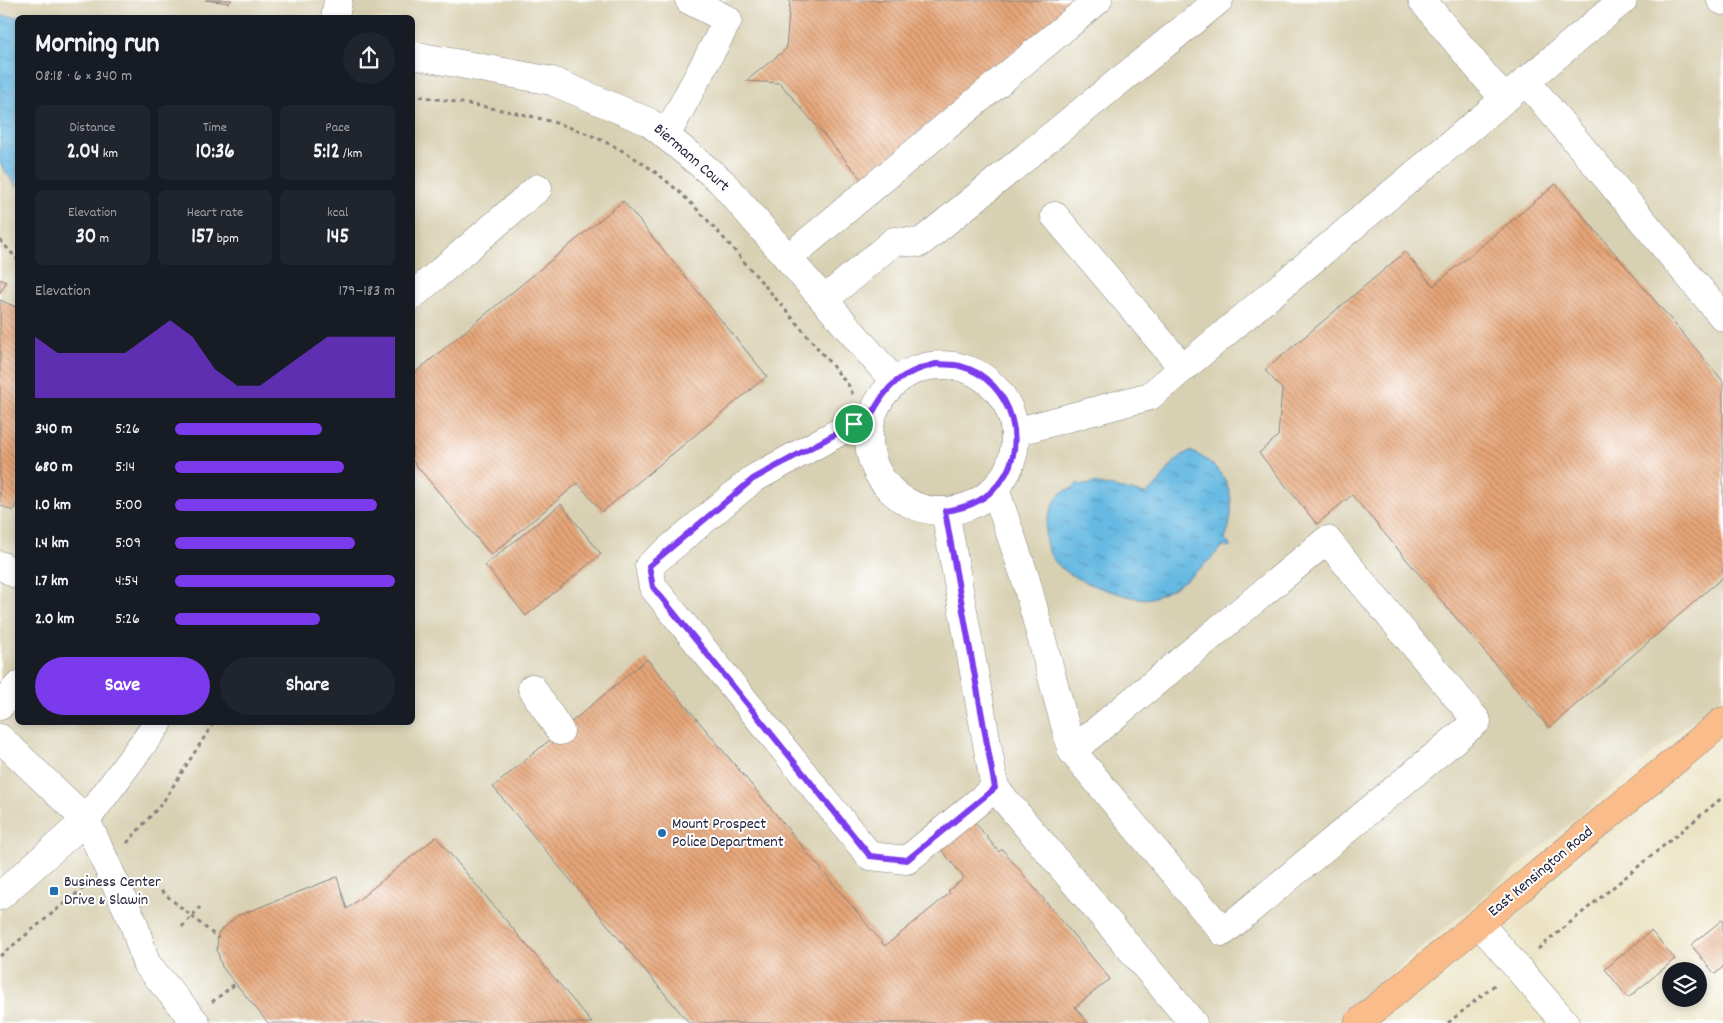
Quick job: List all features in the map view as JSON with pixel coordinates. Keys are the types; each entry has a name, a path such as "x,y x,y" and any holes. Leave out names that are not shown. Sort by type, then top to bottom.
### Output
{"main road":[{"name":"East Kensington Road","path":"1358,1023 1723,722"}],"street":[{"path":"336,15 338,0"},
{"path":"666,136 728,20 689,0"},
{"path":"788,258 1098,0"},
{"path":"824,300 894,241 920,243 1219,0"},
{"path":"1422,0 1504,99"},
{"path":"1015,432 1150,396 1623,0"},
{"name":"Biermann Court","path":"415,56 552,81 649,122 721,180 894,381"},
{"path":"1526,81 1723,317"},
{"path":"415,293 538,188"},
{"path":"1055,216 1183,368"},
{"path":"862,421 873,464 884,484 901,499 922,509 945,511 964,508 980,500 995,488 1007,472 1014,453 1015,432 1010,410 998,390 980,375 959,366 936,364 914,369 894,381 862,421 753,479 649,566 653,587 870,856 907,860 995,788"},
{"path":"995,488 1024,577 1072,751 1223,932 1477,721 1327,540 1072,751"},
{"path":"945,511 995,788 1190,1022"},
{"path":"0,565 15,573"},
{"path":"532,688 560,731"},
{"path":"0,706 15,689"},
{"path":"0,896 86,820 157,725"},
{"path":"0,738 86,820 134,924 146,963 196,1023"},
{"path":"1479,923 1565,1023"}],"path":[{"path":"415,95 540,119 588,135 630,155 674,185 712,222 849,386 862,421"},
{"path":"0,240 15,257"},
{"path":"1448,1023 1723,797"},
{"path":"162,891 218,938"},
{"path":"182,927 200,907"}],"shaded area":[{"path":"0,0 1723,0 1723,695 1332,1023 0,1023"}],"water":[{"path":"0,16 15,16 15,184 0,164"},
{"path":"1190,451 1204,458 1215,467 1223,476 1228,487 1231,499 1231,512 1225,540 1231,546 1222,547 1180,584 1161,595 1146,599 1130,597 1095,586 1080,580 1057,564 1050,554 1046,542 1046,527 1053,505 1064,491 1073,488 1078,483 1081,486 1094,483 1145,494 1158,484 1176,460"}],"building":[{"path":"205,0 232,0 229,3"},
{"path":"790,0 1077,0 862,180 780,83 746,81 786,49"},
{"path":"1556,184 1723,381 1723,577 1549,728 1352,495 1317,524 1259,453 1278,436 1282,389 1265,370 1405,252 1433,286"},
{"path":"623,201 767,376 602,512 578,483 491,555 415,464 415,373"},
{"path":"0,279 6,282 0,293"},
{"path":"0,300 15,307 15,507 13,511 0,505"},
{"path":"561,504 601,554 526,616 485,565"},
{"name":"Mount Prospect Police Department","path":"647,659 885,946 950,893 948,891 964,878 939,847 973,820 999,852 1002,849 1110,979 1075,1007 1088,1023 689,1023 493,787"},
{"path":"436,837 592,1023 268,1023 222,967 217,950 218,933 237,916 337,877 347,909"},
{"path":"1723,919 1723,967 1715,974 1691,945"},
{"path":"1651,931 1675,959 1671,962 1662,962 1662,970 1628,998 1605,969"}],"place":[{"name":"Mount Prospect Police Department","path":"662,833"},
{"name":"Business Center Drive & Slawin","path":"54,891"}],"route":[{"path":"936,364 959,366 980,375 998,390 1010,410 1015,432 1014,453 1007,472 995,488 980,500 964,508 945,511 995,788 907,860 870,856 653,587 649,566 753,479 854,424 870,418 880,398 894,381 914,369 936,364"}]}
